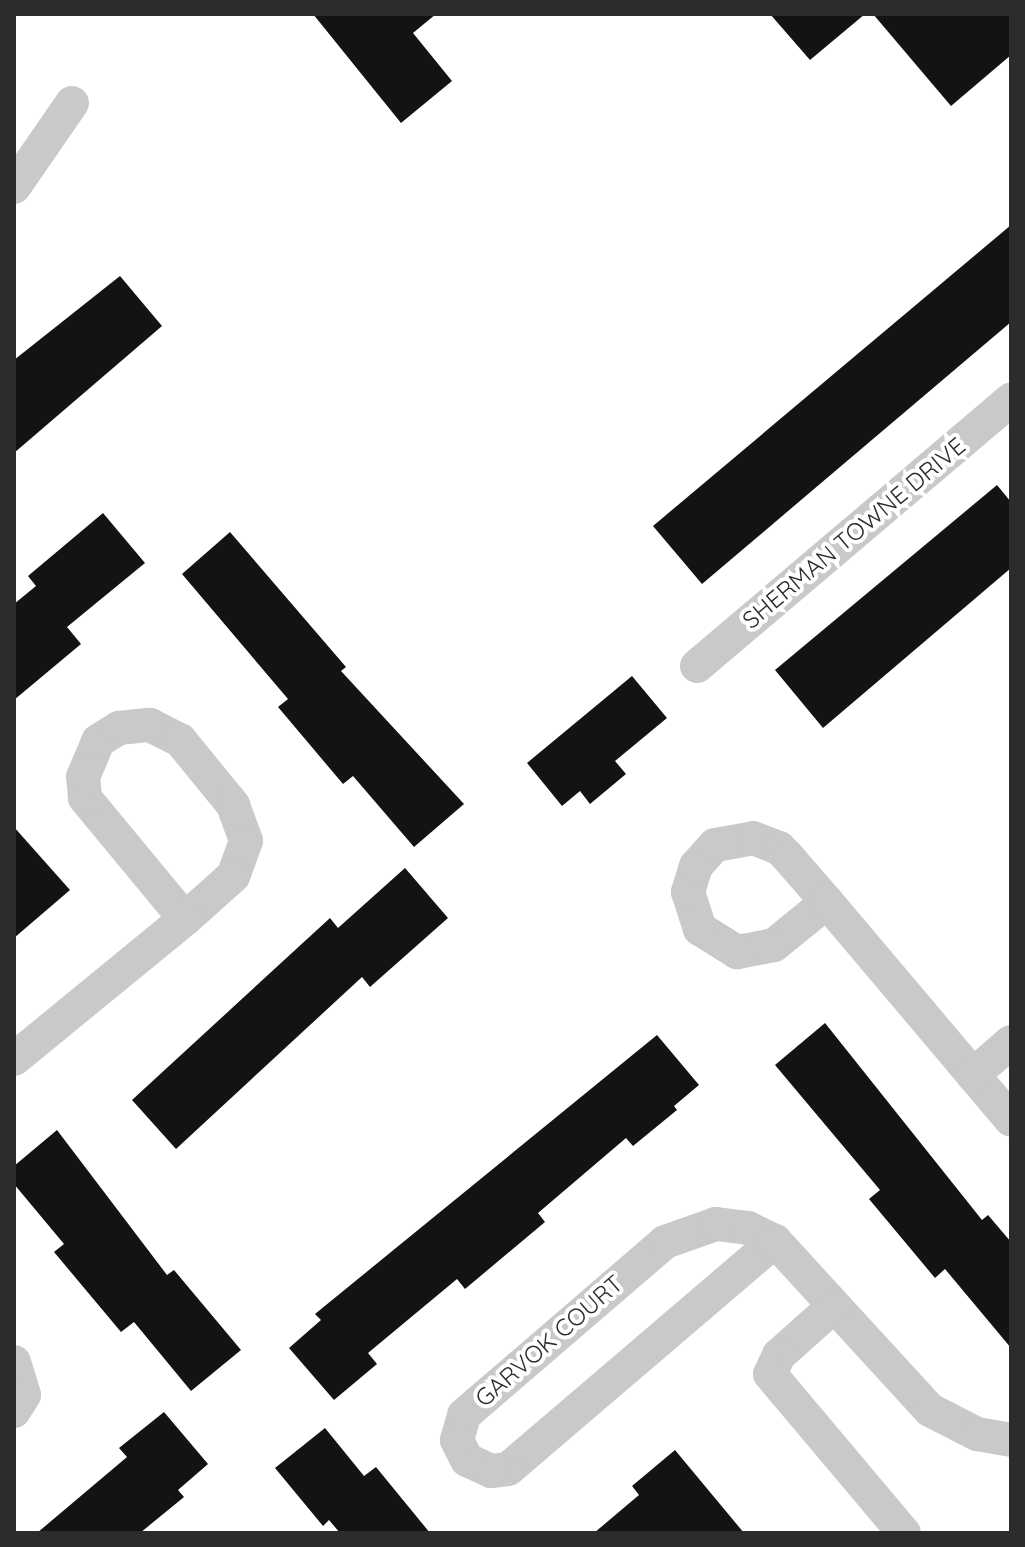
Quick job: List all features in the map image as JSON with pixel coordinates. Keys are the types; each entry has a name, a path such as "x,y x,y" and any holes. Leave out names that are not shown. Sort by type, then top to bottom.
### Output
{"street":[{"path":"14,187 72,103"},
{"name":"SHERMAN TOWNE DRIVE","path":"697,666 1011,400"},
{"path":"14,1059 185,919 239,867 246,841 243,824 180,740 150,725 119,728 98,741 89,756 85,798 185,919"},
{"path":"827,902 1011,1120"},
{"path":"973,1075 1011,1042"},
{"name":"GARVOK COURT","path":"775,1241 508,1469 491,1471 467,1460 457,1440 464,1415 665,1242 716,1224 748,1228 775,1241 930,1410 977,1434 1011,1440"},
{"path":"834,1306 779,1355 770,1374 904,1533"},
{"path":"14,1362 24,1395 14,1411"}],"building":[{"path":"313,14 436,14 413,33 452,81 401,123"},
{"path":"770,14 865,14 810,60"},
{"path":"873,14 1011,14 1011,55 951,106"},
{"path":"1011,225 1011,322 702,584 653,526"},
{"path":"120,276 162,326 14,453 14,360"},
{"path":"997,485 1011,502 1011,568 823,728 775,670"},
{"path":"103,513 145,563 67,627 81,644 14,700 14,604 36,586 28,576"},
{"path":"230,532 346,667 341,671 464,804 414,847 353,776 343,784 278,707 288,699 182,574"},
{"path":"632,676 667,718 615,761 626,774 590,804 580,791 562,806 527,763"},
{"path":"14,827 70,890 14,938"},
{"path":"405,868 448,918 370,987 362,977 176,1149 132,1100 330,918 338,928"},
{"path":"825,1023 982,1220 988,1215 1011,1242 1011,1348 945,1269 935,1278 869,1199 880,1190 775,1065"},
{"path":"657,1035 699,1085 674,1106 677,1110 633,1146 626,1138 538,1213 545,1222 465,1289 457,1279 368,1353 377,1364 334,1400 289,1348 321,1320 315,1314"},
{"path":"57,1130 167,1275 174,1270 241,1350 191,1391 134,1322 121,1332 54,1252 64,1244 14,1184 14,1166"},
{"path":"164,1412 208,1464 178,1490 184,1497 140,1533 37,1533 127,1457 119,1448"},
{"path":"325,1428 364,1476 376,1467 430,1533 340,1533 329,1520 323,1526 275,1468"},
{"path":"675,1450 744,1533 594,1533 639,1495 632,1486"}]}
